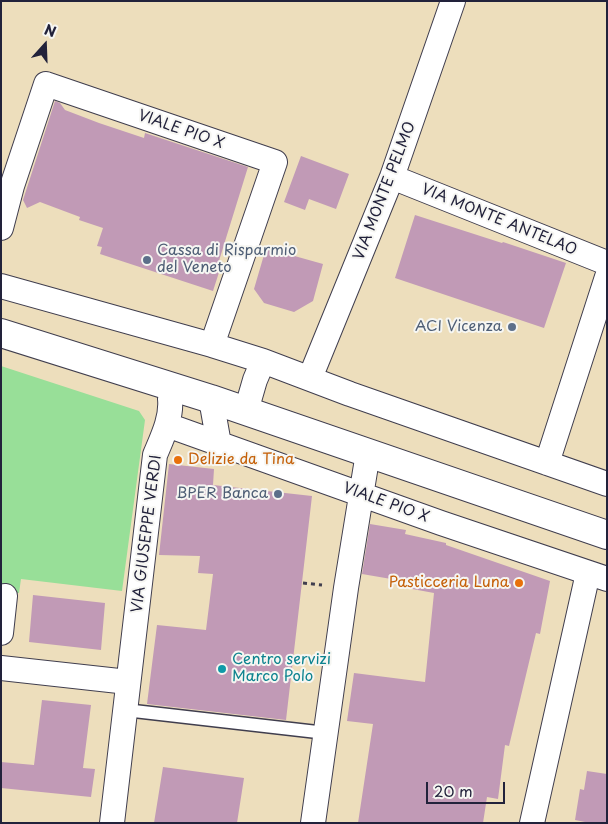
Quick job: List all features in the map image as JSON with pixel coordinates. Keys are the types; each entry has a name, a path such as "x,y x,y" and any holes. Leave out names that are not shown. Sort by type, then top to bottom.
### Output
{"main road":[{"path":"1,333 173,393 211,399 607,535"}],"street":[{"name":"VIA MONTE PELMO","path":"310,378 392,177 453,1"},
{"name":"VIALE PIO X","path":"1,228 12,186 46,84 275,162 212,345"},
{"name":"VIA MONTE ANTELAO","path":"392,177 607,263"},
{"path":"546,463 607,277"},
{"path":"1,286 263,361 350,394 607,484"},
{"path":"246,411 263,361"},
{"path":"155,455 161,428 173,393"},
{"name":"VIA GIUSEPPE VERDI","path":"112,823 155,455 167,425 173,393"},
{"path":"211,399 219,444"},
{"name":"VIALE PIO X","path":"167,425 597,576"},
{"path":"313,823 360,494 368,453"},
{"path":"532,823 597,576"},
{"path":"1,632 6,596"},
{"path":"1,668 128,682"}],"lane":[{"path":"124,710 326,734"}],"green space":[{"path":"1,366 139,411 145,420 122,591 21,579 19,593 1,590"}],"building":[{"path":"55,101 60,103 65,110 99,123 144,138 145,133 248,167 218,264 221,266 213,291 100,254 102,247 97,246 103,228 79,220 80,217 40,202 27,208 23,200"},
{"path":"301,156 349,174 336,209 309,199 305,210 284,202"},
{"path":"415,215 566,263 544,328 395,278"},
{"path":"266,248 323,264 313,301 294,312 264,303 254,289"},
{"path":"169,464 214,469 213,485 312,496 286,720 147,704 157,625 206,630 213,574 198,573 200,556 159,555"},
{"path":"370,524 406,530 405,534 446,543 446,545 550,581 540,634 536,633 509,746 505,745 498,799 487,797 483,823 358,823 373,724 347,721 354,673 425,682 434,593 396,586 397,580 362,574"},
{"path":"33,595 105,603 101,650 29,642"},
{"path":"42,700 91,705 83,768 95,769 91,797 1,788 1,762 34,765"},
{"path":"163,767 244,778 237,823 154,823"},
{"path":"587,771 607,774 607,823 590,823 575,820 580,789 584,790"}],"place":[{"name":"Cassa di Risparmio del Veneto","path":"147,260"},
{"name":"ACI Vicenza","path":"512,327"},
{"name":"Delizie da Tina","path":"178,460"},
{"name":"BPER Banca","path":"278,494"},
{"name":"Pasticceria Luna","path":"519,583"},
{"name":"Centro servizi Marco Polo","path":"222,669"}]}
